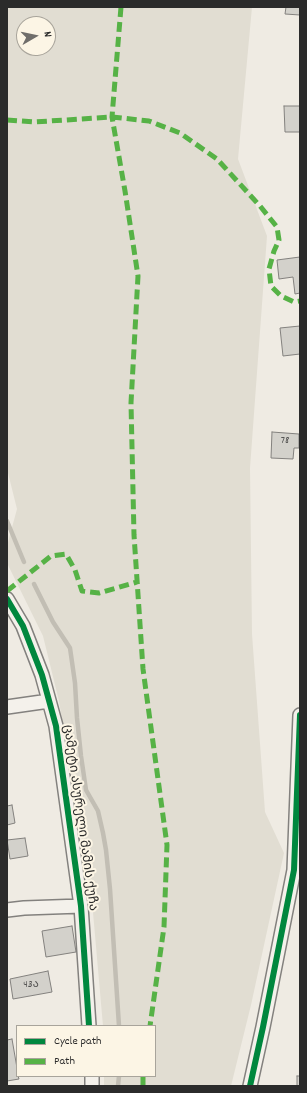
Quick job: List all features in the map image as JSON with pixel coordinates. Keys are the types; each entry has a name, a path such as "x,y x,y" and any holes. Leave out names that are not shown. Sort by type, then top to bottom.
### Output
{"street":[{"name":"ცამეტი ასურელი მამის ქუჩა","path":"7,599 23,626 42,675 56,726 81,906 89,1025"},
{"path":"7,707 49,701"},
{"path":"250,1086 294,870 300,715"},
{"path":"7,910 81,906"}],"shaded area":[{"path":"7,7 252,7 238,159 267,236 250,468 252,634 265,812 284,853 251,1005 231,1086 104,1086 104,1077 156,1077 156,1025 103,1025 92,901 59,701 43,636 7,563 7,546 17,509 7,469"}],"building":[{"path":"286,7 300,7 300,15 285,14"},
{"path":"284,106 300,106 300,132 285,132"},
{"path":"300,257 300,293 295,294 293,277 279,279 277,260"},
{"path":"300,326 300,354 283,356 280,328"},
{"path":"272,432 299,434 299,448 294,448 293,459 271,458"},
{"path":"12,805 15,823 7,825 7,806"},
{"path":"25,838 28,856 10,859 7,840"},
{"path":"72,926 76,952 46,957 42,931"},
{"path":"48,971 52,992 13,999 10,979"},
{"path":"12,1039 16,1062 16,1077 18,1077 19,1079 7,1081 7,1040"},
{"path":"297,1076 300,1076 300,1086 297,1086"}],"waterway":[{"path":"7,521 24,562"},
{"path":"34,584 53,622 70,648 86,790 98,811 106,850 119,1025"},
{"path":"118,1086 119,1077"}],"marked path":[{"path":"121,7 112,117 138,276 131,403 134,535 143,669 167,845 164,927 150,1025"},
{"path":"7,120 34,122 112,117 149,121 180,133 217,159 277,227 279,240 269,269 271,286 281,296 294,302 300,301"},
{"path":"7,591 51,556 66,554 75,570 82,591 99,593 137,582"},
{"path":"143,1077 143,1086"}],"cycle path":[{"path":"7,599 23,626 42,675 56,726 81,906 89,1025"},
{"path":"250,1086 294,870 300,715"}]}
